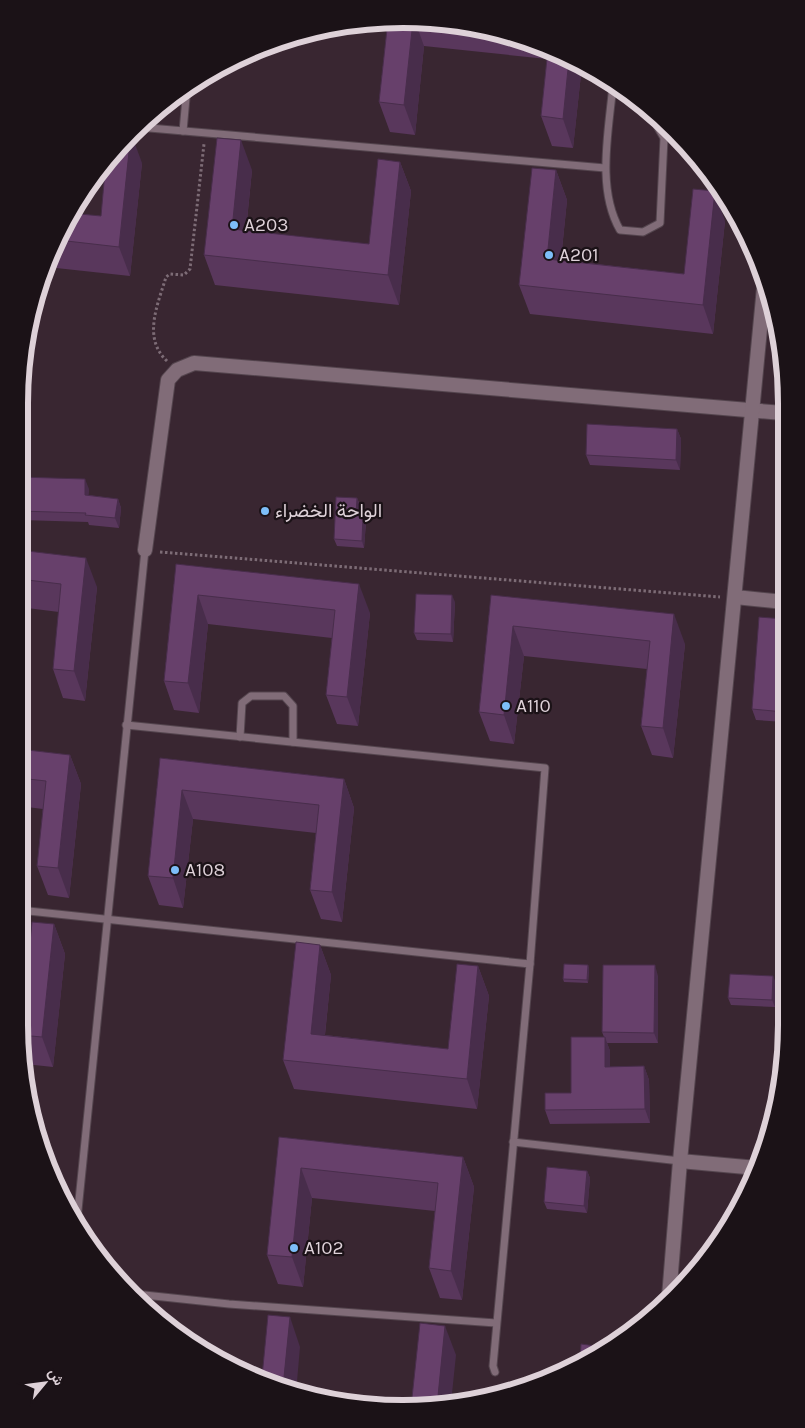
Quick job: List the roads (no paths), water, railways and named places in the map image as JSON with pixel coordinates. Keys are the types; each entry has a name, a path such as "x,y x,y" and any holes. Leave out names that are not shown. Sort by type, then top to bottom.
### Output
{"street":[{"path":"670,1289 680,1161 763,298"},
{"path":"145,550 168,380 177,370 194,363 778,413"},
{"path":"735,597 778,601"},
{"path":"680,1161 750,1167"}],"lane":[{"path":"612,92 605,168 613,218 620,230 643,232 660,222 664,138 659,129"},
{"path":"183,131 186,97"},
{"path":"147,128 605,168"},
{"path":"78,1213 145,550"},
{"path":"240,737 242,704 251,696 284,696 293,706 293,742"},
{"path":"126,725 545,768 530,964 496,1323 493,1366 495,1372"},
{"path":"28,911 530,964"},
{"path":"513,1142 680,1161"},
{"path":"141,1295 239,1305 496,1323"}],"place":[{"name":"A203","path":"234,225"},
{"name":"A201","path":"549,255"},
{"name":"الواحة الخضراء","path":"265,511"},
{"name":"A110","path":"506,706"},
{"name":"A108","path":"175,870"},
{"name":"A102","path":"294,1248"}]}
